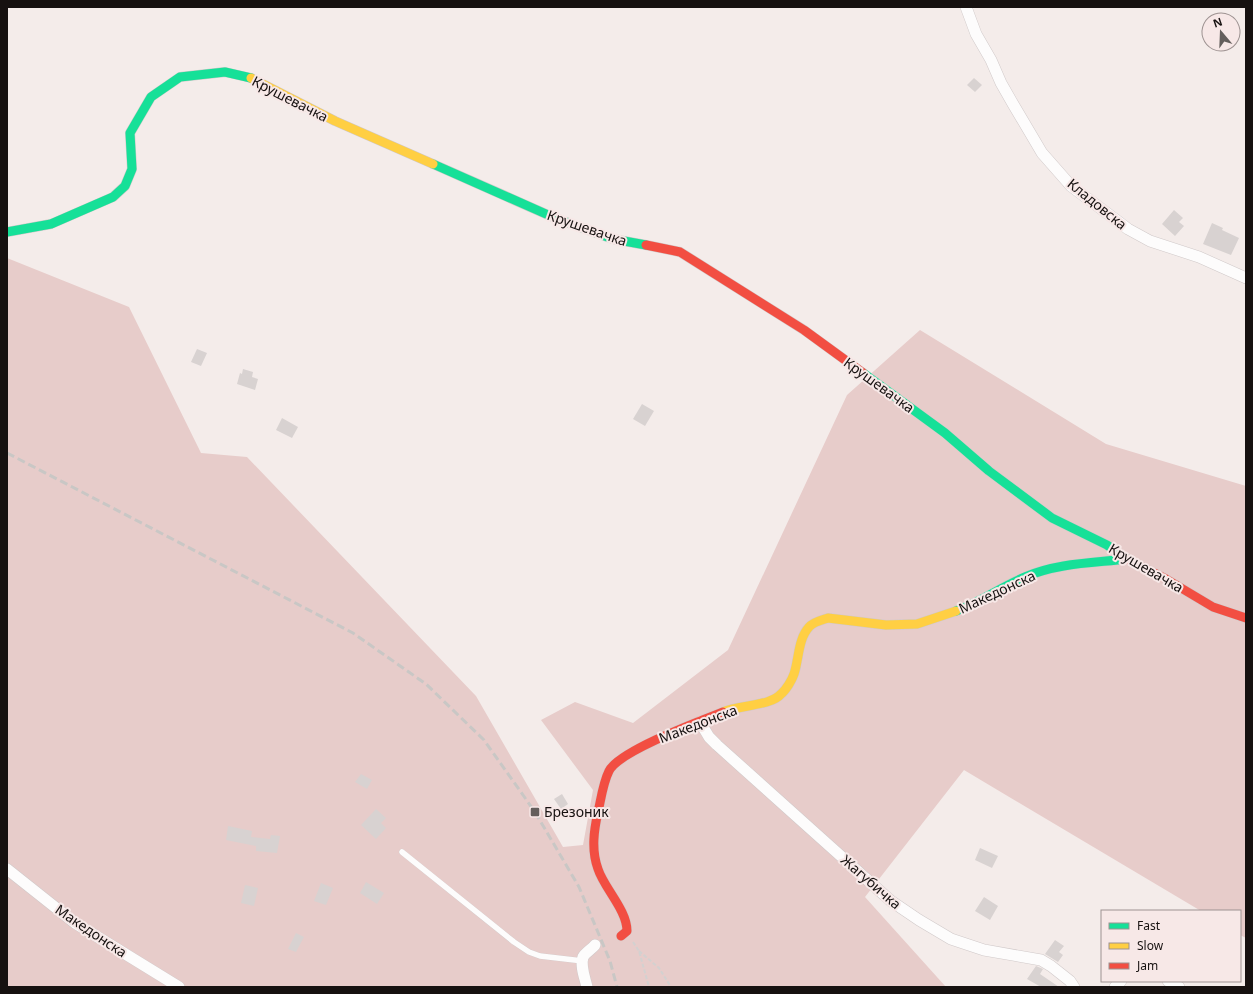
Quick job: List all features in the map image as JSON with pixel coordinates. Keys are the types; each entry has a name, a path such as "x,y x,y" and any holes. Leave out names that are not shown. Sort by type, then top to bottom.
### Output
{"street":[{"name":"Кладовска","path":"966,7 976,34 1013,104 1042,153 1071,186 1128,229 1150,241 1199,257 1246,278"},
{"name":"Крушевачка","path":"7,232 51,224 113,198 125,186 132,170 130,133 151,97 180,77 225,72 249,77 335,121 555,218 613,239 680,252 804,330 945,433 989,471 1052,518 1107,545 1127,559 1166,579 1213,607 1246,618"},
{"name":"Македонска","path":"624,933 627,926 624,917 598,870 594,856 594,829 609,770 622,757 652,742 732,708 772,701 781,695 794,675 803,638 809,627 818,621 828,618 886,625 917,624 974,604 1025,577 1059,566 1127,559"},
{"name":"Жагубичка","path":"700,722 713,741 890,901 919,920 951,938 984,950 1041,960 1070,981 1074,987"},
{"name":"Македонска","path":"7,869 75,922 180,987"},
{"path":"587,987 583,970 583,961 584,956 595,945"},
{"path":"1170,982 1179,987"}],"lane":[{"path":"402,852 514,942 529,952 540,956 583,961"}],"path":[{"path":"624,933 639,951 659,968 671,987"},
{"path":"639,951 649,987"}],"shaded area":[{"path":"7,258 129,307 201,453 247,457 476,696 563,847 583,845 593,790 541,720 575,702 633,723 728,650 847,395 920,330 1106,444 1246,486 1246,938 1241,936 1241,910 1199,910 964,770 865,897 946,987 7,987"}],"building":[{"path":"974,78 982,85 975,92 967,85"},
{"path":"1174,210 1183,218 1179,222 1184,226 1175,236 1162,224"},
{"path":"1212,223 1223,228 1222,230 1239,238 1231,255 1203,244"},
{"path":"197,349 207,353 201,366 191,362"},
{"path":"243,369 253,372 252,377 258,379 255,390 237,384 240,373 242,374"},
{"path":"642,404 654,411 645,426 633,419"},
{"path":"282,418 298,427 292,438 276,430"},
{"path":"361,774 372,780 367,789 355,782"},
{"path":"562,794 568,804 561,809 554,799"},
{"path":"376,809 386,818 381,823 386,828 376,839 361,825"},
{"path":"228,826 252,831 251,837 270,839 271,835 280,836 277,853 256,851 256,846 226,840"},
{"path":"980,848 998,856 992,868 975,860"},
{"path":"366,882 384,893 377,904 360,893"},
{"path":"321,883 333,888 326,905 314,901"},
{"path":"245,885 258,888 254,906 241,903"},
{"path":"984,897 998,906 990,920 975,911"},
{"path":"296,933 304,937 296,952 288,949"},
{"path":"1055,940 1064,946 1059,952 1063,955 1058,962 1045,954"},
{"path":"1036,966 1043,969 1040,974 1059,987 1041,987 1027,979"}],"railway":[{"path":"7,453 353,633 426,684 484,740 535,812 579,887 610,961 617,987"}],"traffic: fast":[{"path":"7,232 51,224 113,197 125,186 132,169 130,133 151,97 180,77 225,72 251,78"},
{"path":"433,164 555,218 613,239 646,245"},
{"path":"863,373 945,433 989,471 1052,518 1107,545 1127,559"},
{"path":"956,611 1037,572 1075,564 1127,559"}],"traffic: slow":[{"path":"251,78 335,121 433,164"},
{"path":"723,712 770,701 783,692 789,685 794,674 799,649 805,632 815,622 828,618 886,625 917,624 956,611"}],"traffic: jam":[{"path":"646,245 680,252 804,330 863,373"},
{"path":"1127,559 1166,579 1213,607 1246,618"},
{"path":"621,936 627,931 626,923 619,907 601,876 594,855 594,833 604,786 609,771 616,763 643,746 679,729 723,712"}],"place":[{"name":"Брезоник","path":"535,812"}]}
